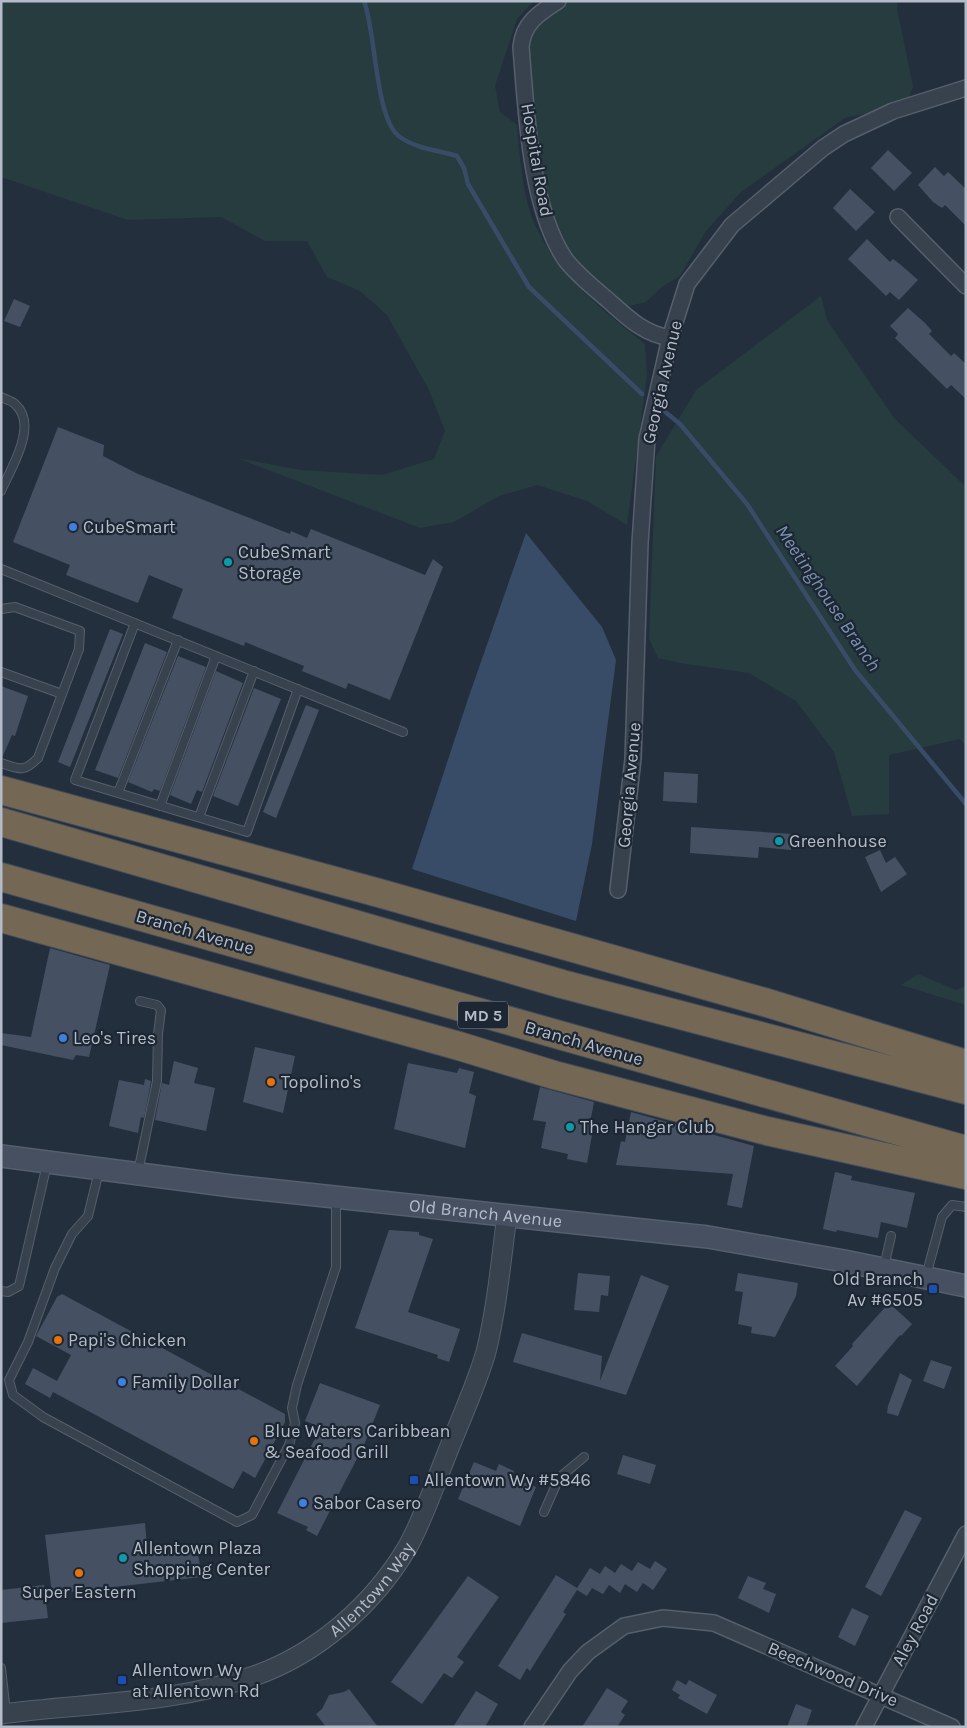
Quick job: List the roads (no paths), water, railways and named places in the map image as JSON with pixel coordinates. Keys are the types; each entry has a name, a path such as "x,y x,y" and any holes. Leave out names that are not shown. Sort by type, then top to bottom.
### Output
{"highway":[{"path":"1,790 380,892 764,1002 966,1064"},
{"path":"1,822 562,984 966,1090"},
{"name":"Branch Avenue","path":"1,877 966,1150"},
{"path":"1,918 427,1036 554,1074 767,1131 966,1175"}],"main road":[{"name":"Old Branch Avenue","path":"1,1156 336,1197 708,1237 966,1286"}],"street":[{"name":"Hospital Road","path":"558,1 529,23 522,37 521,47 533,159 545,215 558,246 575,270 632,322 656,336 670,338"},
{"name":"Georgia Avenue","path":"618,890 633,759 640,543 647,440 670,338 687,284 710,252 743,214 790,173 824,148 859,126 923,100 966,88"},
{"path":"898,217 966,286"},
{"name":"Allentown Way","path":"4,1713 176,1695 238,1681 285,1662 306,1650 346,1620 389,1574 407,1547 421,1518 474,1385 486,1351 494,1310 507,1215"},
{"name":"Aley Road","path":"864,1727 966,1534"},
{"name":"Beechwood Drive","path":"532,1727 570,1671 588,1652 624,1626 663,1618 714,1623 881,1694 952,1727"}],"lane":[{"path":"1,397 15,404 24,416 24,435 1,490"},
{"path":"1,569 403,732"},
{"path":"1,610 15,607 80,631 79,649 38,758 22,770 1,764"},
{"path":"135,623 75,780 247,832 298,689"},
{"path":"118,793 178,640"},
{"path":"160,806 216,656"},
{"path":"199,817 254,671"},
{"path":"1,672 62,694"},
{"path":"138,1174 157,1081 158,1034 161,1010 157,1006 140,1001"},
{"path":"1,1291 8,1292 19,1286 47,1162"},
{"path":"100,1169 88,1216 72,1234 55,1268 28,1342 9,1380 10,1389 20,1401 42,1417 237,1522 252,1515 289,1445 295,1423 292,1408 297,1385 336,1267 336,1197"},
{"path":"926,1278 942,1217 952,1205 966,1207"},
{"path":"883,1269 891,1236"},
{"path":"544,1512 559,1478 584,1457"},
{"path":"1,1668 4,1713"}],"water":[{"path":"526,533 602,627 616,660 592,844 576,921 412,869 468,699"}],"waterway":[{"name":"Meetinghouse Branch","path":"364,1 381,95 392,128 400,137 413,144 457,156 464,168 468,184 529,287 642,394"},
{"name":"Meetinghouse Branch","path":"664,411 680,424 747,504 855,670 966,804"}],"place":[{"name":"CubeSmart","path":"73,527"},
{"name":"CubeSmart Storage","path":"228,562"},
{"name":"Greenhouse","path":"779,841"},
{"name":"Leo's Tires","path":"63,1038"},
{"name":"Topolino's","path":"271,1082"},
{"name":"The Hangar Club","path":"570,1127"},
{"name":"Old Branch Av #6505","path":"933,1289"},
{"name":"Papi's Chicken","path":"58,1340"},
{"name":"Family Dollar","path":"122,1382"},
{"name":"Blue Waters Caribbean & Seafood Grill","path":"254,1441"},
{"name":"Allentown Wy #5846","path":"414,1480"},
{"name":"Sabor Casero","path":"303,1503"},
{"name":"Allentown Plaza Shopping Center","path":"123,1558"},
{"name":"Super Eastern","path":"79,1573"},
{"name":"Allentown Wy at Allentown Rd","path":"122,1680"}]}
